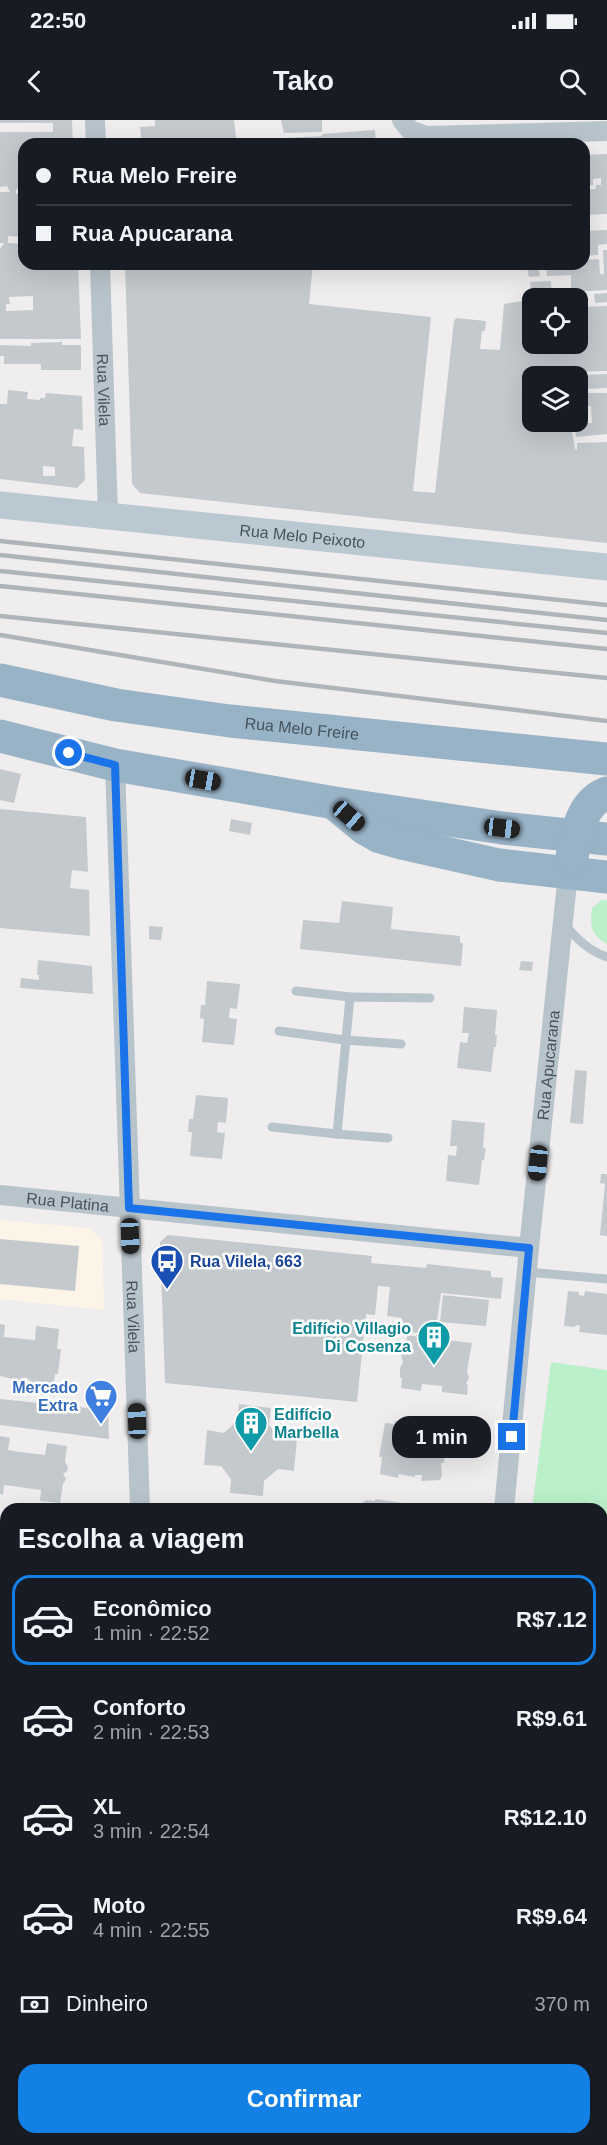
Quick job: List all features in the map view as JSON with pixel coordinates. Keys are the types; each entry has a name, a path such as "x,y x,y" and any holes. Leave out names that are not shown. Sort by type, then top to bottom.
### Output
{"highway":[{"name":"Rua Melo Freire","path":"0,680 116,705 230,721 607,759"},
{"path":"0,736 115,765 335,803 502,828 592,837"},
{"path":"592,837 583,816 595,799 607,793"},
{"path":"335,803 364,828 380,837 401,843 499,865 607,877"},
{"path":"568,873 592,837"}],"main road":[{"name":"Rua Melo Peixoto","path":"0,505 607,567"}],"street":[{"path":"95,120 96,138"},
{"path":"402,120 410,130 426,136 607,131"},
{"name":"Rua Vilela","path":"100,270 108,516"},
{"name":"Rua Vilela","path":"115,765 140,1503"},
{"name":"Rua Apucarana","path":"505,1503 568,873"},
{"name":"Rua Platina","path":"0,1195 529,1248"}],"lane":[{"path":"562,922 579,942 597,954 607,957"},
{"path":"296,991 350,997 430,998"},
{"path":"337,1134 350,997"},
{"path":"279,1031 345,1040 401,1044"},
{"path":"272,1127 388,1138"},
{"path":"527,1272 607,1279"}],"shaded area":[{"path":"0,1220 88,1228 102,1238 104,1310 0,1299"}],"green space":[{"path":"602,900 607,900 607,944 597,937 591,925 592,908"},
{"path":"551,1362 607,1370 607,1503 533,1503"}],"building":[{"path":"0,120 72,120 73,138 18,138 18,189 16,194 18,194 18,237 8,236 8,243 18,244 18,270 78,270 81,339 0,339 0,249 4,243 0,243 0,192 10,192 7,186 0,187 0,132 53,132 53,123 0,123","holes":["33,296 33,310 6,311 6,304 10,304 9,297"]},
{"path":"155,120 234,120 236,138 141,138 140,127 155,126"},
{"path":"281,120 322,120 322,132 284,133"},
{"path":"375,130 376,138 285,138 322,136 322,134"},
{"path":"607,154 607,214 590,215 590,190 596,189 596,185 601,185 601,178 593,179 593,185 590,185 590,155"},
{"path":"607,230 607,244 598,245 598,255 590,256 590,231"},
{"path":"603,250 607,250 607,290 588,291 588,288 571,288 571,275 547,276 546,270 590,270 590,260 599,259 600,274 604,274"},
{"path":"125,270 312,270 309,304 431,317 413,491 435,493 456,318 486,321 485,331 482,331 480,349 500,350 504,304 522,301 522,354 588,354 588,307 607,306 607,371 588,371 588,366 522,366 522,432 572,432 577,450 577,443 607,442 607,543 140,493 132,484"},
{"path":"527,270 539,270 540,276 529,277"},
{"path":"551,281 551,288 531,288 530,282"},
{"path":"607,293 607,302 595,303 594,294"},
{"path":"62,342 62,345 81,345 81,370 41,370 41,364 4,364 4,356 0,356 0,345 31,346 31,343"},
{"path":"607,374 607,388 588,389 588,375"},
{"path":"8,390 28,392 27,399 40,400 40,398 45,398 46,393 82,396 83,430 74,429 72,446 84,447 85,480 77,488 0,479 0,404 7,404","holes":["43,466 55,467 55,476 43,476"]},
{"path":"588,393 607,393 607,434 576,437 575,432 588,432 588,423 592,423 591,406 588,406"},
{"path":"0,769 21,774 14,803 0,800"},
{"path":"0,809 86,817 88,872 72,870 70,888 89,890 90,936 0,928"},
{"path":"231,819 252,823 250,835 229,831"},
{"path":"342,901 393,907 391,929 460,936 460,943 463,943 461,966 300,949 303,920 339,923"},
{"path":"149,926 163,927 161,940 149,939"},
{"path":"38,960 92,966 93,994 20,988 21,978 39,980"},
{"path":"521,961 533,962 532,971 519,970"},
{"path":"207,981 240,984 237,1009 230,1008 229,1018 237,1019 234,1045 202,1042 204,1019 200,1018 201,1005 205,1005"},
{"path":"464,1007 497,1010 496,1047 494,1047 491,1072 457,1068 460,1042 467,1043 469,1033 462,1033"},
{"path":"575,1070 587,1071 583,1124 570,1123"},
{"path":"196,1095 228,1098 226,1123 218,1122 217,1132 225,1133 222,1159 190,1156 192,1132 188,1132 189,1119 193,1119"},
{"path":"452,1120 485,1123 483,1148 486,1148 479,1185 446,1181 448,1155 456,1156 457,1146 450,1146"},
{"path":"601,1174 607,1174 607,1236 600,1235 605,1184 600,1183"},
{"path":"168,1235 372,1256 371,1263 426,1268 427,1264 491,1271 491,1277 503,1278 501,1299 441,1293 437,1321 428,1321 427,1334 401,1331 402,1318 387,1316 390,1287 378,1286 375,1315 366,1314 357,1402 165,1383 160,1242"},
{"path":"0,1239 79,1246 75,1291 0,1284"},
{"path":"568,1291 579,1292 579,1295 584,1296 585,1291 607,1294 607,1335 579,1332 580,1326 576,1325 575,1327 564,1326"},
{"path":"443,1295 489,1300 486,1326 440,1322"},
{"path":"0,1324 5,1325 4,1337 35,1340 36,1326 59,1329 57,1349 61,1349 53,1393 29,1390 30,1380 28,1378 22,1378 21,1381 0,1376"},
{"name":"Edifício Villagio Di Cosenza","path":"407,1335 427,1338 426,1345 431,1348 447,1349 448,1340 472,1343 467,1371 469,1378 466,1384 468,1385 467,1395 442,1392 442,1386 422,1384 421,1391 401,1388 400,1368 403,1362 401,1355 406,1345"},
{"path":"0,1399 108,1410 109,1439 0,1425"},
{"name":"Edifício Marbella","path":"239,1404 271,1408 269,1425 280,1437 297,1439 294,1471 278,1469 264,1481 263,1496 230,1493 231,1479 221,1466 204,1465 207,1430 224,1433 237,1421"},
{"path":"395,1421 404,1423 404,1426 426,1428 426,1425 445,1430 444,1463 441,1463 440,1480 421,1481 422,1475 415,1475 415,1477 399,1474 398,1478 380,1474 382,1457 379,1457 385,1423 394,1424"},
{"path":"0,1436 10,1438 8,1450 13,1451 45,1455 47,1443 67,1446 65,1462 68,1467 63,1474 66,1479 60,1503 40,1501 41,1490 4,1485 3,1495 0,1494"},
{"path":"375,1499 402,1503 362,1503 366,1500 375,1501"}],"railway":[{"path":"0,541 607,605"},
{"path":"0,555 607,620"},
{"path":"0,571 607,633"},
{"path":"0,586 607,649"},
{"path":"0,616 607,678"},
{"path":"0,635 275,681 607,721"}],"place":[{"name":"Rua Vilela, 663","path":"167,1290"},
{"name":"Edifício Villagio Di Cosenza","path":"434,1366"},
{"name":"Mercado Extra","path":"101,1425"},
{"name":"Edifício Marbella","path":"251,1452"}],"route":[{"path":"69,753 115,765 129,1208 529,1248 512,1437"}]}
